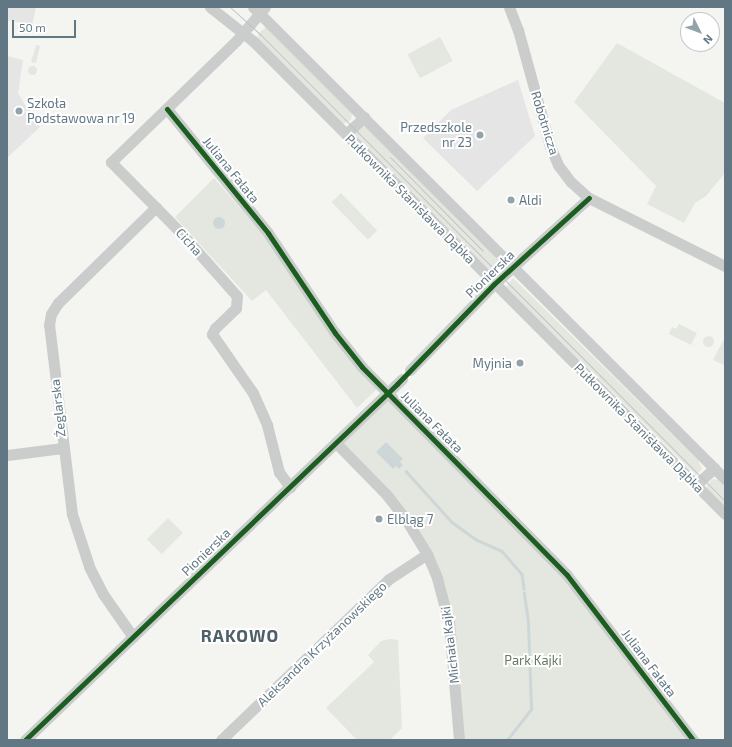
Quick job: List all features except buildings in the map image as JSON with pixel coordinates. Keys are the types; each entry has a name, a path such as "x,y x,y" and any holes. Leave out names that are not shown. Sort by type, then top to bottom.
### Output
{"street":[{"name":"Pułkownika Stanisława Dąbka","path":"210,7 243,33 346,134 725,514"},
{"name":"Robotnicza","path":"509,7 553,154 571,182 589,198 725,266"},
{"name":"Pułkownika Stanisława Dąbka","path":"259,9 364,117 725,479"},
{"name":"Cicha","path":"259,9 243,33 167,109 111,162 156,207 237,296 236,308 214,328 212,334 253,393 267,425 279,472 290,487"},
{"name":"Juliana Fałata","path":"167,109 268,233 335,333 388,393 571,579 692,740"},
{"path":"346,134 364,117"},
{"name":"Pionierska","path":"410,370 494,284 589,198"},
{"name":"Żeglarska","path":"133,637 103,594 83,551 72,514 49,329 51,314 58,303 156,207"},
{"name":"Pionierska","path":"25,740 402,379"},
{"name":"Michała Kajki","path":"336,443 390,499 405,518 427,554 442,591 450,623 459,740"},
{"path":"7,454 63,448"},
{"path":"696,486 714,468"},
{"name":"Aleksandra Krzyżanowskiego","path":"225,739 389,579 427,554"}],"shaded area":[{"path":"7,7 36,7 32,26 9,20 7,26"},
{"name":"Szkoła Podstawowa nr 19","path":"7,56 23,60 18,93 25,105 37,117 36,122 40,127 7,158"},
{"name":"Przedszkole nr 23","path":"518,80 535,136 477,191 423,138 451,110"},
{"path":"219,217 223,219 225,223 223,227 219,229 215,227 213,223 215,219"},
{"path":"386,442 403,459 400,462 403,465 399,469 396,466 393,469 376,452"}],"green space":[{"path":"266,27 352,112 351,120 343,124 259,40 258,34"},
{"path":"440,37 453,61 420,78 407,54"},
{"path":"617,43 725,103 725,173 706,196 695,203 684,223 647,204 656,186 574,102"},
{"path":"36,45 40,46 36,63 31,62"},
{"path":"30,66 34,66 36,70 34,74 30,74 28,72 28,68"},
{"path":"363,127 366,127 498,258 499,264 492,270 488,269 356,137 356,133"},
{"path":"214,178 259,230 378,388 357,408 266,290 252,301 175,217"},
{"path":"341,193 377,230 368,239 332,202"},
{"path":"513,278 698,460 702,469 696,475 506,287"},
{"path":"679,324 697,333 691,345 669,334 672,327 676,329"},
{"path":"708,335 712,337 714,341 712,345 708,347 704,345 702,341 704,337"},
{"path":"724,339 725,364 724,365 713,360"},
{"name":"Park Kajki","path":"391,396 567,575 693,740 459,740 449,623 416,536 339,446"},
{"path":"713,479 718,480 725,486 725,507 707,489 707,485"},
{"path":"168,518 183,533 162,554 147,539"},
{"path":"390,639 398,640 402,728 390,740 357,740 326,708 374,662 368,655 381,641"}],"waterway":[{"path":"406,471 452,522 475,539 502,551 522,574 524,589"},
{"path":"507,740 531,709 528,622 524,593"}],"tram line":[{"path":"230,7 261,35 725,501"},
{"path":"390,157 483,251"}],"cycle path":[{"path":"167,109 268,233 335,333 362,367 567,575 693,740"},
{"path":"25,740 397,384 494,284 589,198"}],"place":[{"name":"Szkoła Podstawowa nr 19","path":"19,111"},
{"name":"Przedszkole nr 23","path":"480,135"},
{"name":"Aldi","path":"511,200"},
{"name":"Myjnia","path":"520,363"},
{"name":"Elbląg 7","path":"379,519"}],"district":[{"name":"RAKOWO","path":"240,636"}]}
